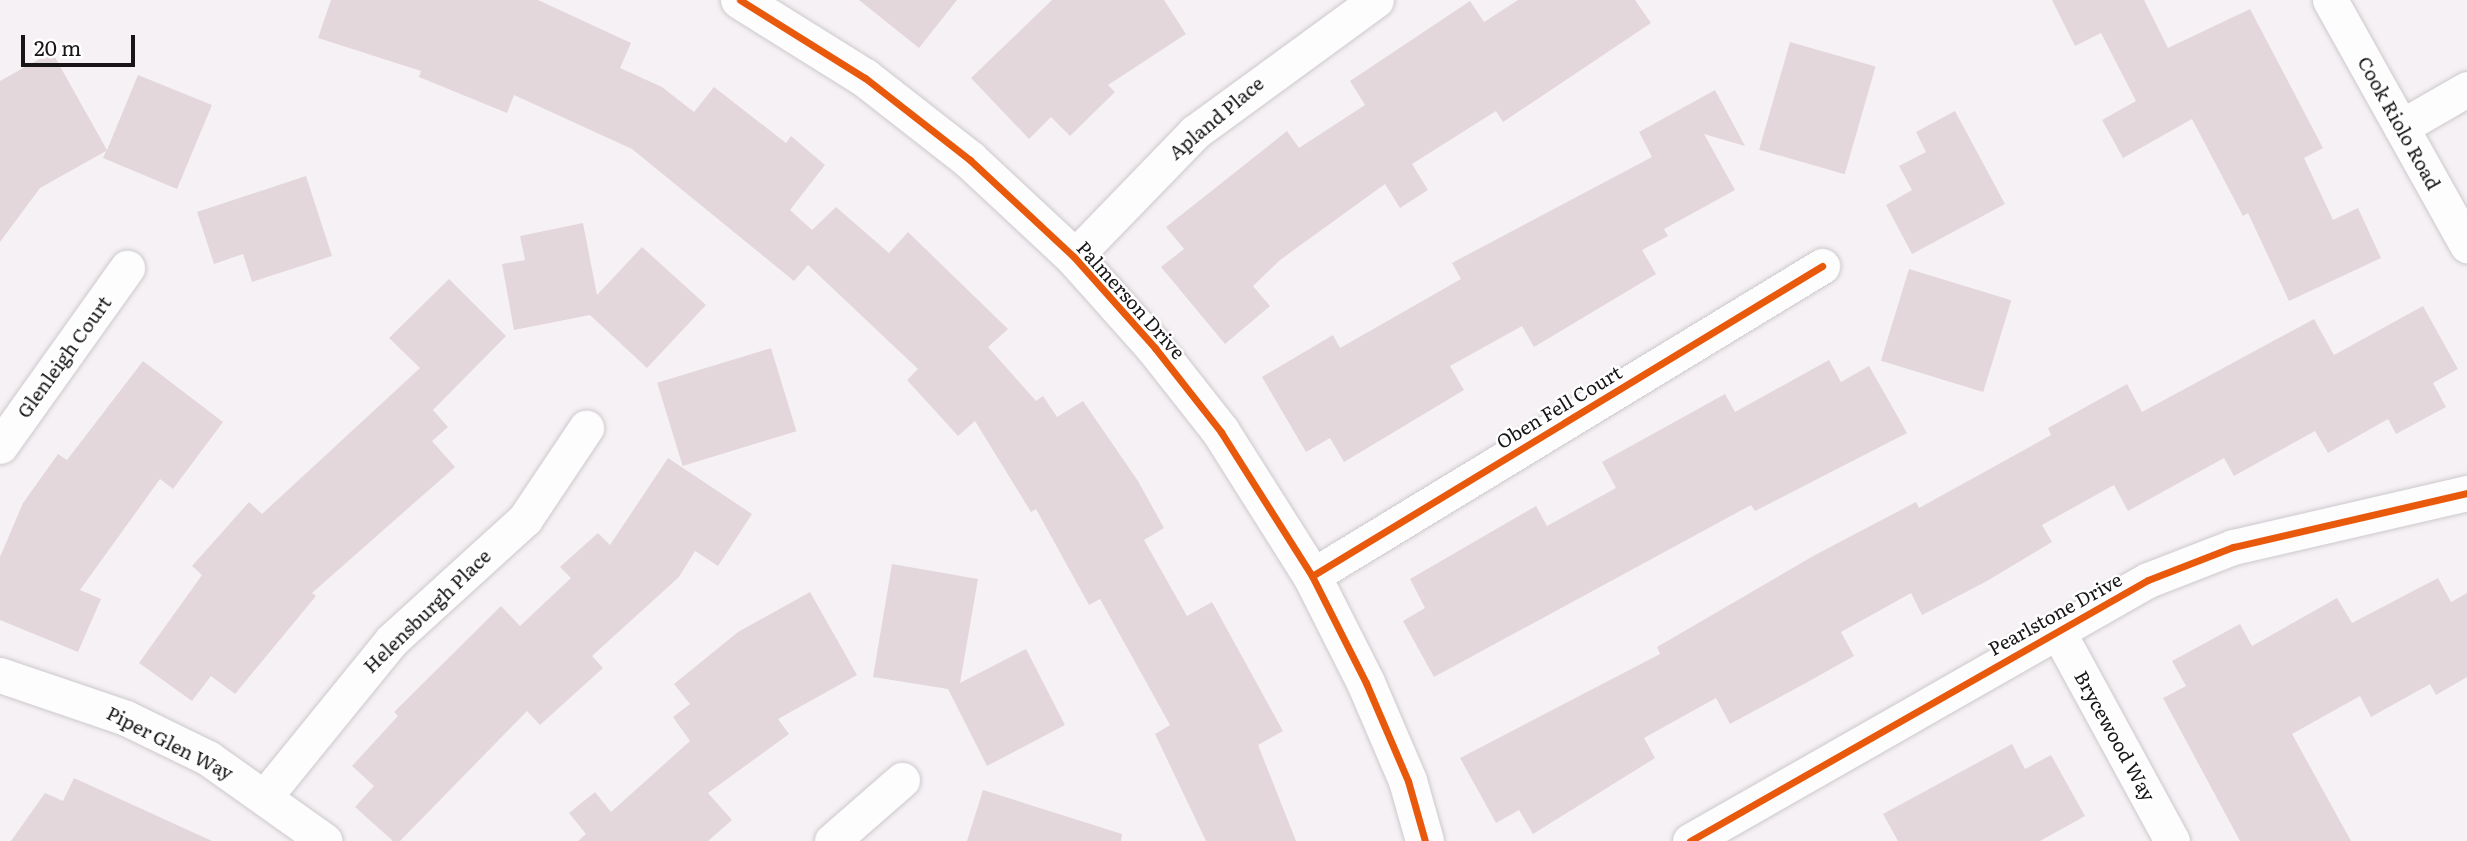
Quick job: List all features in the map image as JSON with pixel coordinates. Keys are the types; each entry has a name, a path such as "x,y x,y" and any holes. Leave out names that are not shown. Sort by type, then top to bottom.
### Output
{"street":[{"name":"Apland Place","path":"1074,257 1195,132 1376,0"},
{"name":"Cook Riolo Road","path":"2330,0 2467,245"},
{"name":"Palmerson Drive","path":"753,3 865,78 970,160 1074,257 1221,432 1312,576 1372,695 1425,841"},
{"path":"2401,127 2467,89"},
{"name":"Oben Fell Court","path":"1312,576 1822,266"},
{"name":"Glenleigh Court","path":"0,446 127,268"},
{"name":"Helensburgh Place","path":"267,796 392,640 525,519 586,428"},
{"name":"Pearlstone Drive","path":"1690,841 2148,580 2233,547 2467,493"},
{"name":"Brycewood Way","path":"2057,630 2172,841"},
{"name":"Piper Glen Way","path":"0,675 126,718 267,796 325,841"},
{"path":"832,841 902,780"}],"building":[{"path":"331,0 538,0 631,43 620,68 662,87 694,112 714,87 786,143 791,136 825,165 790,210 812,230 836,207 889,253 908,232 1008,329 988,347 1036,401 1043,396 1057,417 1083,401 1138,481 1164,528 1144,540 1187,616 1212,602 1283,731 1258,745 1296,841 1206,841 1155,734 1170,725 1100,599 1089,605 1036,509 1031,512 975,421 958,436 907,380 918,369 808,265 794,281 632,149 514,95 507,113 419,77 421,71 318,38"},
{"path":"859,0 957,0 919,48"},
{"path":"1052,0 1164,0 1186,34 1108,85 1115,92 1070,136 1051,117 1029,139 971,78"},
{"path":"1518,0 1635,0 1651,23 1503,122 1496,111 1412,164 1428,190 1400,208 1385,184 1280,260 1253,286 1270,306 1225,344 1161,267 1184,249 1166,227 1287,131 1299,148 1365,105 1350,81 1470,1 1484,22"},
{"path":"2052,0 2144,0 2168,48 2250,9 2323,148 2304,158 2333,220 2358,208 2381,258 2289,301 2248,213 2243,216 2192,119 2123,158 2102,120 2136,101 2101,33 2075,46"},
{"path":"1790,42 1876,67 1845,174 1759,150"},
{"path":"52,52 107,150 138,75 212,105 177,189 103,158 106,151 40,188 0,242 0,81"},
{"path":"1715,90 1745,146 1704,134 1735,190 1664,229 1668,236 1642,250 1656,274 1534,347 1522,326 1450,366 1464,390 1344,462 1330,438 1306,452 1262,377 1333,335 1340,348 1461,279 1452,263 1652,157 1639,132"},
{"path":"1955,111 2005,204 1912,254 1886,205 1912,190 1899,166 1926,152 1916,132"},
{"path":"306,176 332,256 252,282 243,254 214,264 197,212"},
{"path":"583,223 597,295 642,247 706,305 647,368 590,315 514,330 502,264 525,260 520,236"},
{"path":"1909,269 2011,300 1983,392 1881,361"},
{"path":"449,279 506,336 433,410 448,427 432,441 455,467 312,593 316,596 235,694 211,676 192,701 139,663 202,575 192,566 249,502 262,514 420,368 389,338"},
{"path":"2423,306 2458,369 2433,383 2446,407 2396,434 2388,419 2328,453 2315,431 2234,476 2224,458 2128,511 2114,485 2042,525 2052,542 1987,581 1922,615 1911,593 1841,632 1854,656 1730,724 1716,698 1644,738 1655,758 1533,834 1519,810 1496,823 1460,758 1660,654 1657,647 1815,555 1916,502 1919,508 2051,435 2048,428 2127,384 2142,412 2314,319 2334,355"},
{"path":"771,348 796,431 683,466 657,383"},
{"path":"1829,360 1841,382 1869,366 1907,433 1755,511 1751,505 1434,677 1403,621 1425,608 1410,579 1536,506 1547,526 1616,488 1602,462 1725,394 1735,412"},
{"path":"143,361 223,422 173,489 160,479 80,590 101,599 78,652 0,620 0,557 23,503 58,454 67,460"},
{"path":"668,458 752,514 718,566 695,551 679,577 592,656 603,668 540,725 527,711 400,841 393,841 355,807 374,786 352,766 398,716 394,712 501,606 520,626 571,578 560,567 598,533 610,545"},
{"path":"892,564 978,579 960,683 1026,649 1065,725 987,766 948,689 873,677"},
{"path":"2438,578 2451,602 2467,593 2467,677 2436,695 2430,684 2371,717 2360,696 2292,734 2351,841 2240,841 2163,698 2186,686 2172,661 2240,624 2252,646 2337,598 2352,623"},
{"path":"810,592 857,675 778,719 789,734 708,793 732,820 708,841 578,841 586,834 569,813 595,792 611,812 690,741 673,717 690,704 674,684 738,632"},
{"path":"2012,744 2025,769 2051,755 2085,816 2040,841 1898,841 1883,814"},
{"path":"74,778 212,841 11,841 45,793 63,801"},
{"path":"983,790 1122,834 1121,841 967,841"}],"cycle path":[{"path":"740,0 865,78 970,160 1074,257 1155,348 1221,432 1312,576 1366,683 1408,781 1425,841"},
{"path":"1312,576 1822,266"},
{"path":"1690,841 2148,580 2233,547 2467,493"}]}
